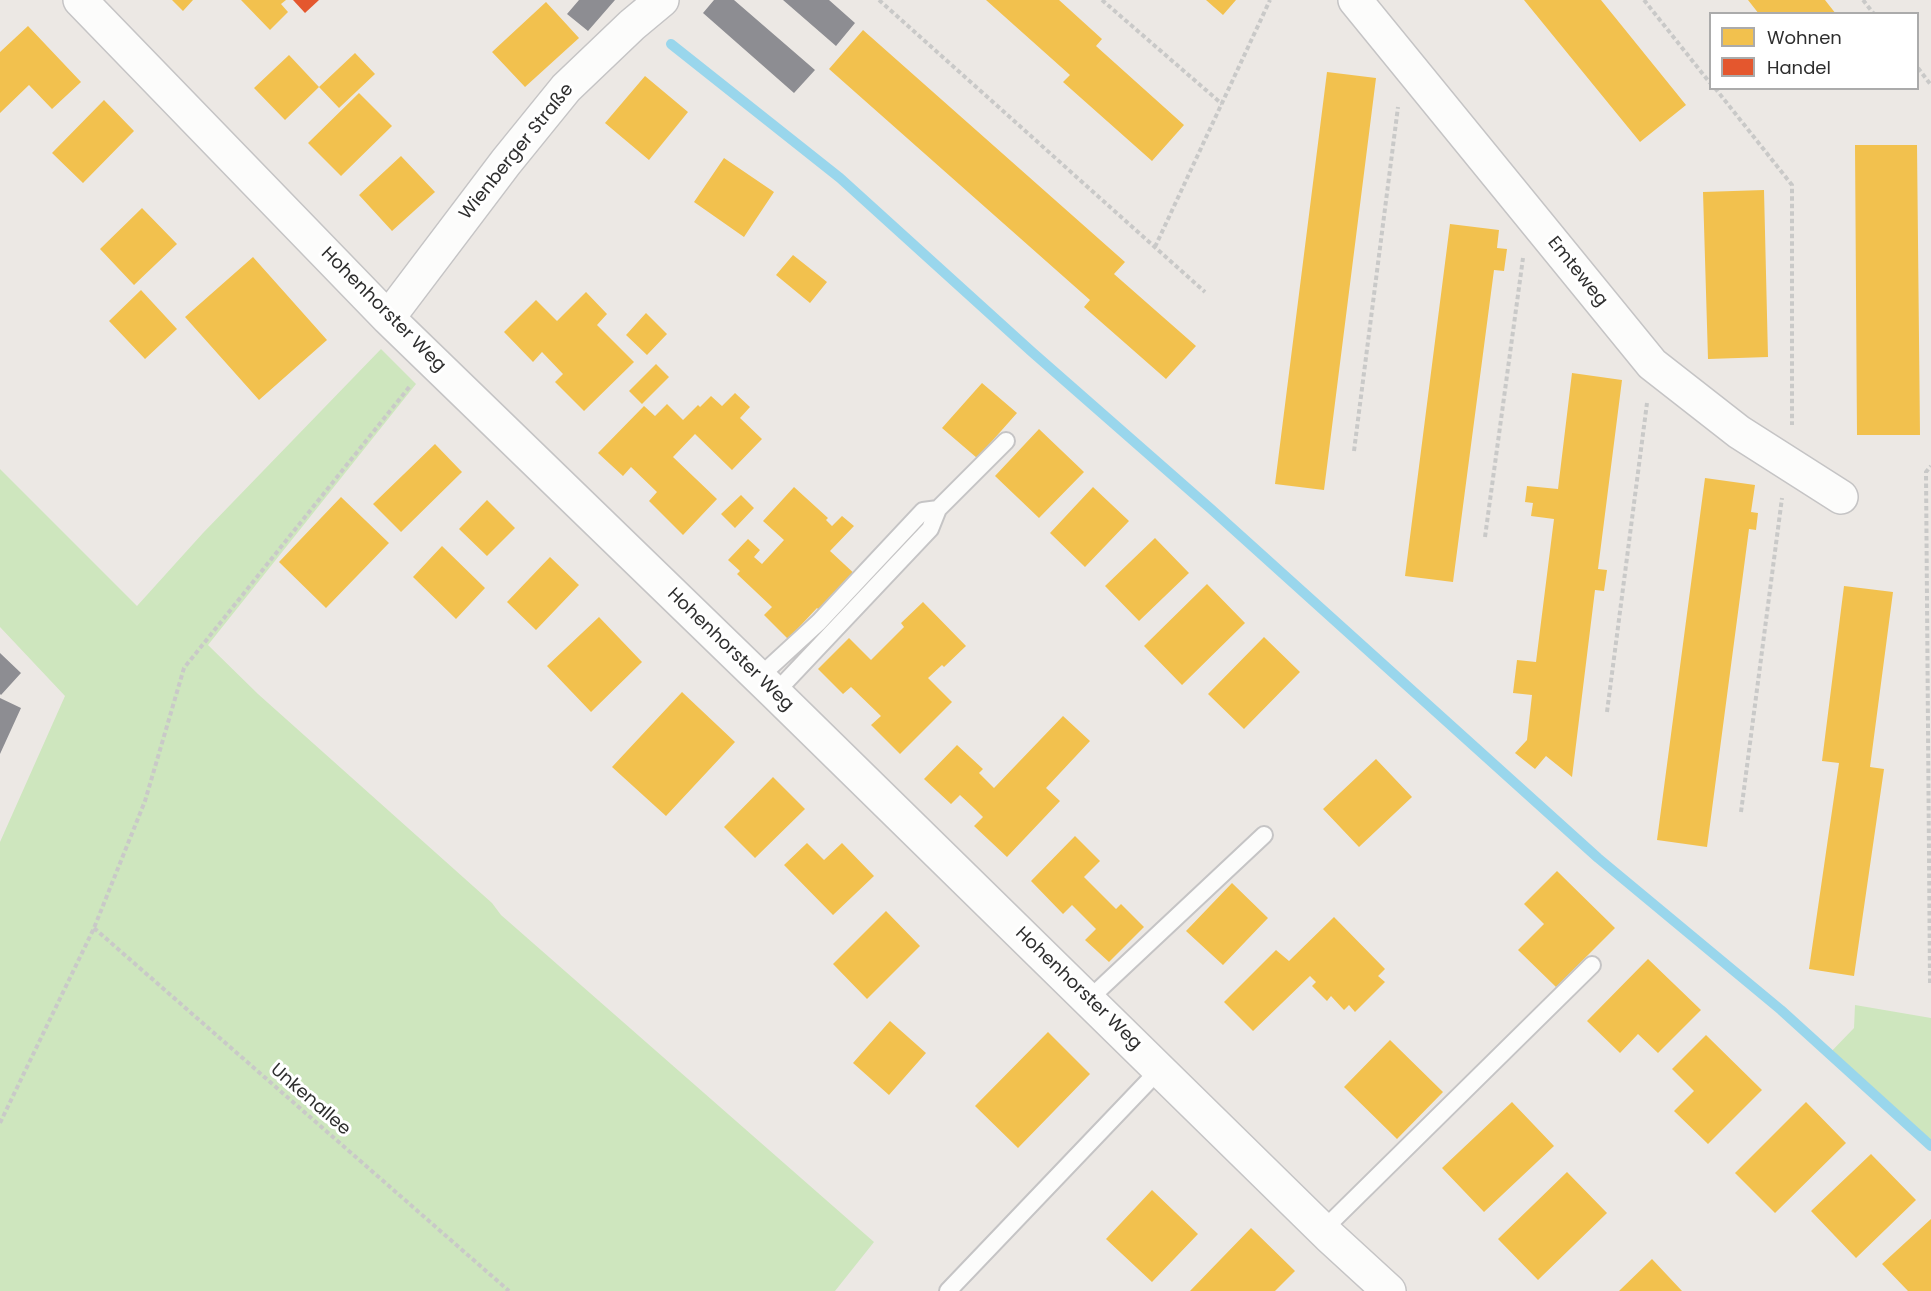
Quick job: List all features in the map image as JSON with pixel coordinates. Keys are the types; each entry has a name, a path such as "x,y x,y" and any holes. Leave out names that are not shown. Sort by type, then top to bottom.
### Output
{"street":[{"name":"Hohenhorster Weg","path":"80,0 388,318 1323,1230 1389,1291"},
{"name":"Wienberger Straße","path":"388,318 506,162 566,88 632,25 662,0"},
{"name":"Emteweg","path":"1355,0 1652,364 1739,432 1841,497"}],"lane":[{"path":"766,686 930,529 938,509 1006,441"},
{"path":"766,686 819,622 923,511 938,509"},
{"path":"1089,1000 1263,835"},
{"path":"1323,1230 1592,965"},
{"path":"948,1291 1160,1070"}],"path":[{"path":"879,0 1205,292"},
{"path":"1102,0 1221,104"},
{"path":"1155,247 1270,0"},
{"path":"1644,0 1709,82"},
{"path":"1863,0 1872,12"},
{"path":"1354,451 1404,60"},
{"path":"1919,70 1931,85"},
{"path":"1717,90 1792,184 1793,419 1741,812"},
{"path":"1485,537 1529,213"},
{"path":"0,1124 94,928 144,801 184,668 432,359"},
{"path":"1607,712 1652,364"},
{"path":"1930,982 1926,472 1931,466"},
{"name":"Unkenallee","path":"94,928 509,1291"}],"green space":[{"path":"381,349 416,384 208,645 258,694 492,903 501,915 874,1242 835,1291 0,1291 0,842 65,696 0,627 0,469 137,606 203,533"},
{"path":"1855,1005 1931,1018 1931,1150 1826,1057 1854,1028"}],"building: Wohnen":[{"path":"172,0 193,0 183,11"},
{"path":"241,0 286,0 281,4 288,12 270,30"},
{"path":"986,0 1059,0 1102,39 1096,46 1184,125 1152,161 1063,82 1070,75"},
{"path":"1206,0 1236,0 1223,15"},
{"path":"1524,0 1601,0 1686,105 1640,142"},
{"path":"1748,0 1825,0 1834,12 1757,12"},
{"path":"546,2 579,38 525,87 492,52"},
{"path":"28,26 81,82 52,109 29,85 0,113 0,52"},
{"path":"863,30 1125,262 1114,274 1196,346 1166,379 1084,307 1090,300 829,69"},
{"path":"355,53 375,74 339,108 319,87"},
{"path":"289,55 319,87 285,120 254,88"},
{"path":"1327,72 1376,78 1324,490 1275,484"},
{"path":"645,76 688,112 649,160 605,123"},
{"path":"359,93 392,126 341,176 308,143"},
{"path":"104,100 134,131 83,183 52,153"},
{"path":"1855,145 1917,145 1920,435 1857,435"},
{"path":"401,156 435,192 392,231 359,195"},
{"path":"724,158 774,192 744,237 694,202"},
{"path":"1764,190 1768,357 1708,359 1703,192"},
{"path":"142,208 177,244 134,285 100,249"},
{"path":"1450,224 1499,230 1497,248 1507,249 1504,271 1494,270 1453,582 1405,576"},
{"path":"793,255 827,282 810,303 776,275"},
{"path":"253,257 327,340 259,400 185,317"},
{"path":"141,290 177,329 145,359 109,321"},
{"path":"586,292 607,314 597,325 634,362 584,411 555,382 563,374 542,352 533,362 504,332 536,300 557,321"},
{"path":"646,313 667,334 647,355 626,335"},
{"path":"656,364 669,377 642,404 629,391"},
{"path":"1572,373 1622,380 1598,569 1607,570 1604,591 1595,590 1572,777 1546,756 1535,769 1515,753 1527,740 1532,695 1513,693 1517,660 1536,662 1554,519 1531,516 1533,503 1525,502 1527,486 1558,489"},
{"path":"982,383 1017,413 977,458 942,428"},
{"path":"735,393 750,407 740,418 762,439 732,470 695,434 673,457 717,499 683,535 649,501 657,492 631,467 623,476 598,453 644,406 655,416 667,404 683,420 711,396 722,406"},
{"path":"1039,429 1084,472 1039,518 995,476"},
{"path":"435,444 462,472 401,532 373,504"},
{"path":"1705,478 1755,485 1751,512 1758,513 1756,530 1749,529 1707,847 1657,840"},
{"path":"794,487 828,518 826,520 832,526 842,516 854,526 830,551 858,577 823,614 817,608 788,639 764,615 772,607 737,574 740,571 728,560 748,539 760,550 754,557 762,564 784,540 763,521"},
{"path":"1093,487 1129,521 1085,567 1050,533"},
{"path":"741,495 754,508 735,528 721,514"},
{"path":"341,497 389,543 326,608 279,562"},
{"path":"487,500 515,528 487,556 459,529"},
{"path":"1155,538 1189,573 1139,621 1105,586"},
{"path":"442,546 485,588 456,619 413,577"},
{"path":"550,557 579,585 536,630 507,602"},
{"path":"1207,584 1245,623 1182,685 1144,646"},
{"path":"1844,586 1893,592 1870,767 1884,769 1854,976 1809,969 1839,763 1822,761"},
{"path":"923,602 966,646 944,667 942,665 928,678 952,702 900,754 871,725 881,716 851,687 843,694 818,669 849,638 871,660 904,627 901,623"},
{"path":"599,617 642,662 591,712 547,666"},
{"path":"1264,637 1300,672 1244,729 1208,694"},
{"path":"682,692 735,742 666,816 612,767"},
{"path":"1063,716 1090,741 1046,788 1060,801 1007,857 974,826 983,817 975,809 960,795 951,804 924,779 957,745 983,769 979,773 994,788"},
{"path":"1376,759 1412,797 1359,847 1323,809"},
{"path":"773,777 805,809 755,858 724,827"},
{"path":"1075,836 1100,861 1084,877 1116,909 1121,904 1144,927 1109,962 1085,940 1096,929 1072,905 1063,914 1031,881"},
{"path":"807,843 824,860 842,843 874,876 833,915 784,865"},
{"path":"1557,871 1615,928 1556,987 1518,950 1544,924 1524,904"},
{"path":"1232,883 1268,918 1223,965 1186,931"},
{"path":"886,911 920,946 867,999 833,964"},
{"path":"1334,917 1385,969 1378,976 1385,982 1355,1012 1349,1005 1344,1010 1331,996 1327,1001 1312,986 1316,982 1310,976 1253,1031 1224,1002 1276,950 1289,961"},
{"path":"1648,959 1701,1010 1658,1053 1638,1034 1620,1053 1587,1021"},
{"path":"890,1021 926,1053 889,1095 853,1063"},
{"path":"1048,1032 1090,1074 1018,1148 975,1106"},
{"path":"1706,1035 1762,1090 1708,1144 1674,1111 1694,1091 1672,1069"},
{"path":"1390,1040 1443,1092 1397,1139 1344,1087"},
{"path":"1512,1102 1554,1146 1484,1212 1442,1168"},
{"path":"1806,1102 1846,1143 1775,1213 1735,1173"},
{"path":"1871,1154 1916,1200 1856,1258 1811,1211"},
{"path":"1567,1172 1607,1213 1538,1280 1498,1239"},
{"path":"1152,1190 1198,1234 1152,1282 1106,1239"},
{"path":"1931,1219 1931,1291 1908,1291 1882,1264"},
{"path":"1251,1228 1295,1271 1275,1291 1190,1291"},
{"path":"1652,1259 1682,1291 1619,1291"}],"building: Handel":[{"path":"293,0 319,0 305,13"}],"building: Industrie":[{"path":"579,0 615,0 588,31 567,14"},
{"path":"714,0 734,0 815,70 794,93 703,13"},
{"path":"783,0 829,0 855,23 836,46"},
{"path":"0,653 21,673 1,695 0,694"},
{"path":"0,698 21,708 0,754"}],"waterway":[{"path":"671,44 840,178 1598,858 1781,1010 1931,1146"}]}
